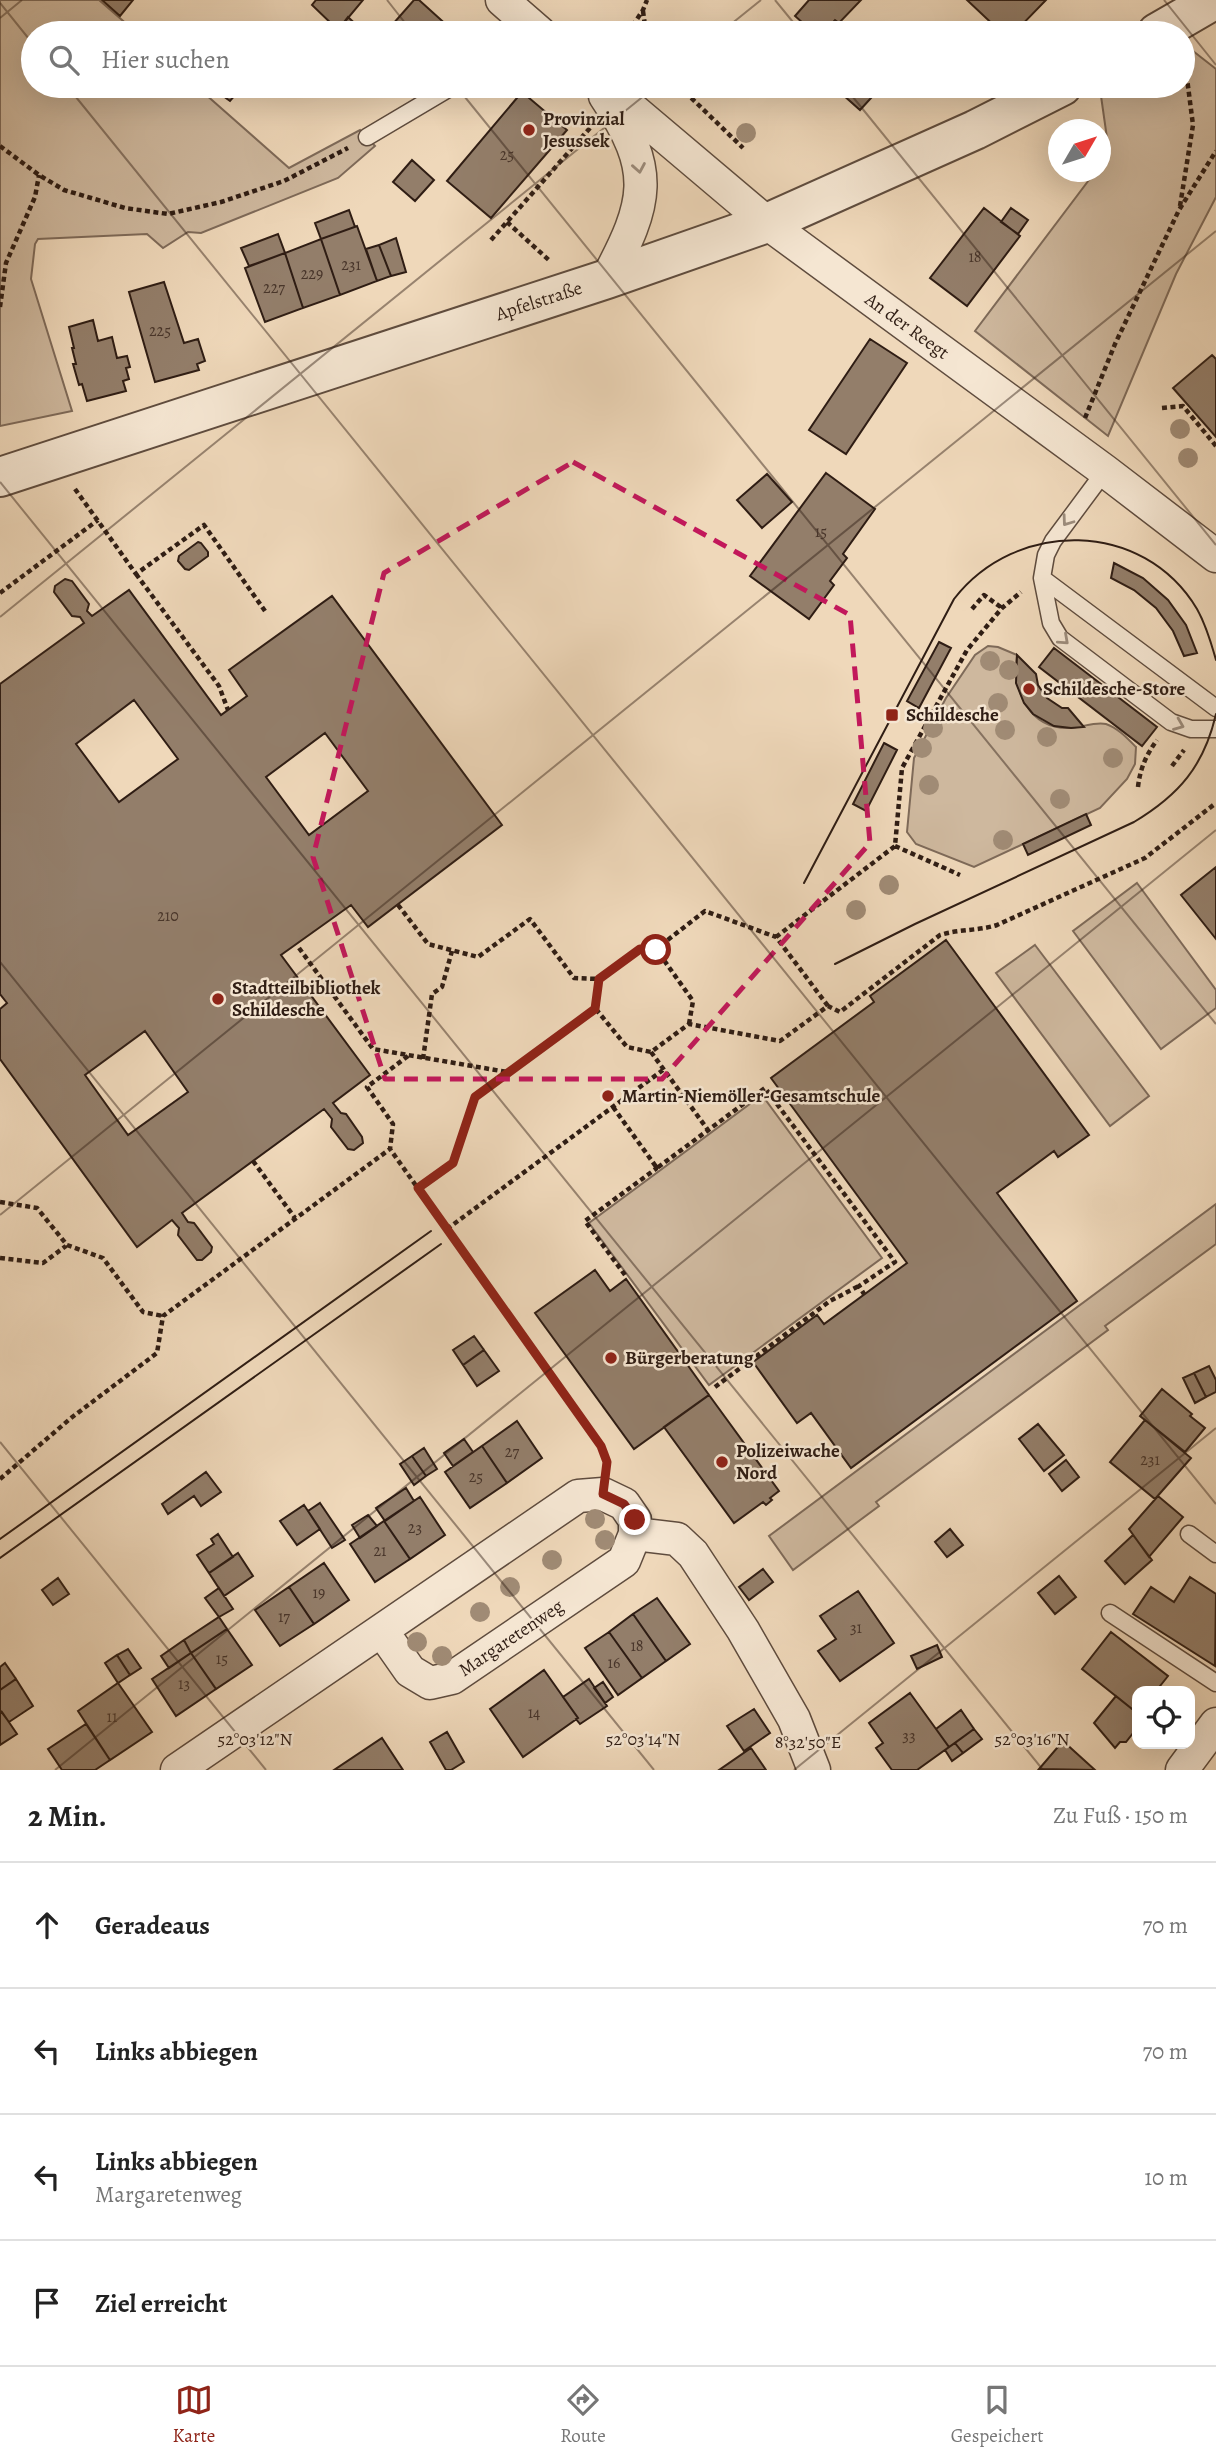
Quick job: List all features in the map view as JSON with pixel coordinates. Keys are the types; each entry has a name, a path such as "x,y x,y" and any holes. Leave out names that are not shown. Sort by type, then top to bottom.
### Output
{"street":[{"path":"502,0 526,21"},
{"path":"1178,21 1214,0"},
{"path":"607,279 627,241 641,197 641,173 635,148 608,98"},
{"name":"An der Reegt","path":"612,98 767,223 1105,471 1216,556"},
{"name":"Apfelstraße","path":"0,477 607,279 767,223 975,130 1038,98"},
{"path":"177,1770 578,1496 603,1494 624,1504 635,1520 635,1534 677,1539 692,1554 743,1630 794,1719 814,1770"},
{"name":"Margaretenweg","path":"382,1631 410,1671 430,1683 452,1678 624,1561 635,1534"},
{"path":"1182,1770 1216,1724"}],"lane":[{"path":"367,137 433,98"},
{"path":"1105,471 1053,541 1046,555 1042,578 1051,623 1060,638 1171,722 1191,729 1216,730"},
{"path":"1042,578 1216,708"},
{"path":"1189,1534 1216,1554"},
{"path":"1110,1613 1216,1683"}],"path":[{"path":"636,21 647,0"},
{"path":"643,10 644,21"},
{"path":"491,240 600,98"},
{"path":"691,98 743,148"},
{"path":"1179,210 1194,125 1191,98"},
{"path":"0,146 39,176 64,190 125,208 168,214 221,202 284,181 367,137"},
{"path":"1072,448 1115,344 1179,210 1216,151"},
{"path":"0,307 6,263 35,197 39,176"},
{"path":"507,222 551,261 561,294"},
{"path":"1161,408 1183,406 1216,446"},
{"path":"54,460 219,686 228,709"},
{"path":"0,593 98,520"},
{"path":"136,573 204,525 265,611"},
{"path":"776,937 895,846 902,768 967,650 1002,608 984,595 972,609"},
{"path":"1139,788 1139,777 1147,753 1171,722"},
{"path":"1172,766 1187,746"},
{"path":"398,905 428,944 478,957 530,919 574,978 599,979 640,949 656,950 705,911 776,937 828,1006 841,1012 940,935 956,930 979,930 997,925 1128,868 1157,850 1216,803"},
{"path":"895,846 960,875"},
{"path":"299,948 373,1049 508,1073"},
{"path":"651,1052 689,1024 693,1001 656,950"},
{"path":"423,1059 432,994 442,987 452,951"},
{"path":"418,1188 453,1163 475,1097 595,1009 599,979"},
{"path":"689,1024 780,1041 828,1006"},
{"path":"595,1009 628,1047 651,1052 708,1130"},
{"path":"408,1056 367,1087 393,1124 390,1149 601,1446 607,1462 603,1494"},
{"path":"447,1229 663,1070"},
{"path":"625,1275 585,1221 765,1088 895,1262 830,1301 715,1387"},
{"path":"613,1107 658,1169"},
{"path":"0,1479 71,1418 157,1353 163,1316 390,1149"},
{"path":"253,1161 295,1218"},
{"path":"0,1202 37,1208 66,1245 103,1258 143,1312 163,1316"},
{"path":"0,1258 43,1264 66,1245"},
{"path":"859,1286 864,1294"}],"highlighted area":[{"path":"573,462 850,615 870,843 662,1079 385,1079 313,857 384,573"}],"shaded area":[{"path":"0,0 99,0 123,21 21,21 21,98 210,98 289,168 360,130 375,146 338,178 201,233 188,232 163,248 147,234 38,239 31,279 72,411 0,426"},
{"path":"1195,53 1216,69 1216,197 1176,274 1108,436 975,331 1087,182 1111,182 1111,119 1104,119 1101,98 1195,98"},
{"path":"988,646 1017,655 1017,681 1026,705 1034,715 1055,727 1074,728 1097,723 1106,724 1136,747 1135,764 1127,779 1100,808 974,867 916,844 907,832 914,758 946,698 975,655"},
{"path":"1137,883 1216,990 1216,1008 1161,1049 1073,931"},
{"path":"1035,945 1149,1096 1110,1126 996,973"},
{"path":"762,1095 882,1258 709,1385 589,1223"},
{"path":"1216,1204 1216,1244 1105,1326 1108,1330 876,1502 879,1506 793,1570 769,1536"}],"building":[{"path":"102,0 133,0 120,16"},
{"path":"316,0 363,0 346,21 329,21 312,5"},
{"path":"414,0 419,0 442,21 396,21"},
{"path":"809,0 861,0 841,21 801,21 795,16"},
{"path":"967,0 1046,0 1026,21 989,21"},
{"path":"517,98 529,98 567,130 491,218 447,181"},
{"path":"846,98 871,98 860,110"},
{"path":"412,160 434,180 415,201 393,182"},
{"path":"984,208 1020,236 967,306 930,278"},
{"path":"1011,208 1028,220 1018,234 1001,222"},
{"path":"349,210 355,227 321,239 315,223"},
{"path":"357,226 377,281 340,295 321,239"},
{"path":"278,234 285,253 249,266 241,248"},
{"path":"396,238 406,272 391,276 379,245"},
{"path":"321,239 340,295 303,308 285,253"},
{"path":"379,245 391,276 377,281 366,249"},
{"path":"285,253 303,308 265,322 245,268"},
{"path":"164,282 184,343 198,339 205,361 197,364 199,370 155,382 129,292"},
{"path":"93,320 98,341 112,337 117,358 127,356 130,367 126,368 129,379 123,381 126,391 87,401 73,364 76,364 69,327"},
{"path":"870,339 907,363 846,454 809,430"},
{"path":"1212,355 1216,359 1216,437 1173,388"},
{"path":"826,473 875,509 843,554 847,558 830,581 834,585 809,619 750,576"},
{"path":"767,474 792,502 762,528 737,500"},
{"path":"198,542 208,552 208,556 189,570 185,569 178,561 179,556"},
{"path":"1114,563 1143,578 1168,600 1186,625 1197,653 1184,656 1173,631 1156,608 1134,590 1111,578"},
{"path":"65,579 72,581 89,604 87,611 92,616 129,590 221,715 247,696 229,670 332,596 502,825 368,927 351,905 281,955 370,1075 333,1103 341,1113 346,1114 362,1137 363,1143 354,1150 348,1149 331,1127 332,1119 324,1109 182,1213 188,1222 194,1223 212,1247 211,1252 202,1260 197,1260 178,1235 179,1228 172,1220 137,1247 0,1059 0,1009 7,1003 0,994 0,684 84,623 80,617 72,616 54,592 55,586","holes":["134,700 178,759 119,802 76,744","325,733 368,791 309,835 266,777","145,1031 188,1092 128,1135 85,1075"]},
{"path":"939,642 951,648 919,708 907,701"},
{"path":"1054,648 1157,727 1142,746 1039,667"},
{"name":"Schildesche-Store","path":"1017,655 1036,674 1038,685 1047,698 1062,708 1068,708 1084,727 1054,726 1033,714 1024,703 1016,683"},
{"path":"884,743 897,750 866,811 853,804"},
{"path":"1086,814 1091,825 1028,855 1023,844"},
{"path":"1216,867 1216,939 1181,895"},
{"path":"946,940 1089,1135 1058,1157 1054,1151 997,1193 1077,1301 851,1468 811,1413 797,1423 753,1362 817,1315 824,1324 907,1263 771,1078 874,1002 870,996"},
{"path":"595,1270 610,1291 626,1279 709,1395 634,1449 535,1313"},
{"path":"474,1336 484,1350 463,1365 453,1350"},
{"path":"484,1350 499,1371 477,1386 463,1365"},
{"path":"1209,1366 1216,1380 1216,1392 1206,1397 1194,1373"},
{"path":"1194,1373 1206,1397 1195,1403 1183,1378"},
{"path":"1162,1389 1205,1428 1185,1452 1140,1416"},
{"path":"709,1395 779,1491 766,1505 763,1502 734,1523 664,1427"},
{"path":"1145,1420 1191,1458 1155,1499 1110,1462"},
{"path":"517,1421 542,1458 507,1483 482,1446"},
{"path":"1038,1424 1064,1455 1044,1471 1019,1439"},
{"path":"464,1439 473,1452 453,1466 444,1453"},
{"path":"482,1446 507,1483 470,1508 445,1472"},
{"path":"424,1448 437,1469 426,1476 412,1456"},
{"path":"412,1456 426,1476 414,1485 400,1464"},
{"path":"1066,1460 1079,1477 1062,1491 1049,1474"},
{"path":"206,1472 221,1492 201,1506 194,1496 168,1514 162,1504"},
{"path":"406,1488 414,1501 385,1521 376,1508"},
{"path":"1158,1496 1183,1517 1149,1557 1129,1529"},
{"path":"420,1497 445,1535 410,1559 384,1521"},
{"path":"320,1503 345,1540 332,1548 308,1511"},
{"path":"304,1505 320,1529 297,1545 280,1521"},
{"path":"368,1515 377,1526 360,1538 352,1525"},
{"path":"384,1521 410,1559 375,1582 350,1544"},
{"path":"950,1529 963,1545 947,1557 935,1542"},
{"path":"218,1534 233,1557 209,1573 197,1555 214,1544 211,1539"},
{"path":"1133,1535 1152,1560 1125,1584 1105,1561"},
{"path":"238,1553 253,1576 224,1596 209,1573"},
{"path":"324,1563 349,1600 314,1624 289,1587"},
{"path":"763,1569 773,1582 749,1600 739,1587"},
{"path":"1059,1576 1076,1597 1055,1614 1038,1593"},
{"path":"1190,1577 1216,1594 1215,1666 1133,1614 1151,1587 1174,1602"},
{"path":"58,1578 69,1594 53,1605 42,1590"},
{"path":"289,1587 314,1624 280,1646 255,1610"},
{"path":"219,1588 233,1609 219,1617 205,1598"},
{"path":"858,1591 894,1643 840,1681 818,1651 836,1639 820,1616"},
{"path":"657,1598 690,1644 666,1661 633,1614"},
{"path":"633,1614 666,1661 642,1678 609,1632"},
{"path":"219,1617 227,1629 191,1653 184,1640"},
{"path":"227,1629 252,1665 216,1689 191,1653"},
{"path":"609,1632 642,1678 618,1695 585,1648"},
{"path":"1111,1632 1168,1676 1160,1686 1132,1686 1132,1709 1082,1669"},
{"path":"184,1640 191,1653 169,1668 161,1656"},
{"path":"937,1645 942,1657 917,1669 911,1656"},
{"path":"128,1649 141,1668 130,1675 117,1655"},
{"path":"191,1653 216,1689 176,1716 152,1679"},
{"path":"117,1655 130,1675 118,1683 105,1663"},
{"path":"5,1663 16,1679 0,1690 0,1667"},
{"path":"544,1670 578,1718 523,1757 490,1709"},
{"path":"16,1679 33,1706 9,1722 0,1710 0,1690"},
{"path":"589,1679 607,1706 580,1724 563,1697"},
{"path":"603,1682 613,1697 605,1703 594,1688"},
{"path":"118,1683 152,1732 110,1760 78,1711"},
{"path":"910,1693 949,1747 917,1770 892,1770 876,1748 883,1743 869,1723"},
{"path":"1116,1696 1132,1709 1132,1734 1126,1742 1120,1742 1115,1748 1094,1723"},
{"path":"754,1709 770,1733 744,1751 727,1726"},
{"path":"961,1710 974,1729 949,1747 936,1729"},
{"path":"2,1712 17,1734 0,1745 0,1713"},
{"path":"86,1724 110,1760 95,1770 62,1770 48,1749"},
{"path":"974,1729 982,1739 963,1753 955,1743"},
{"path":"447,1732 464,1762 451,1770 446,1770 430,1742"},
{"path":"382,1738 403,1770 334,1770"},
{"path":"1063,1741 1095,1770 1039,1769"},
{"path":"955,1743 963,1753 952,1761 945,1750"},
{"path":"751,1748 766,1770 719,1770"}],"tram line":[{"path":"804,883 954,599 980,573 1011,554 1044,543 1078,540 1113,545 1145,558 1174,579 1197,609 1206,627 1216,660"},
{"path":"835,964 1150,812 1177,790 1197,764 1216,714"},
{"path":"0,1539 431,1231"},
{"path":"0,1558 441,1244"}],"place":[{"name":"Provinzial Jesussek","path":"529,130"},
{"name":"Schildesche-Store","path":"1029,689"},
{"name":"Schildesche","path":"892,715"},
{"name":"Stadtteilbibliothek Schildesche","path":"218,999"},
{"name":"Martin-Niemöller-Gesamtschule","path":"608,1096"},
{"name":"Bürgerberatung","path":"611,1358"},
{"name":"Polizeiwache Nord","path":"722,1462"}],"route":[{"path":"635,1520 624,1504 603,1494 607,1462 601,1446 418,1188 453,1163 475,1097 595,1009 599,979 640,949 656,950"}]}
